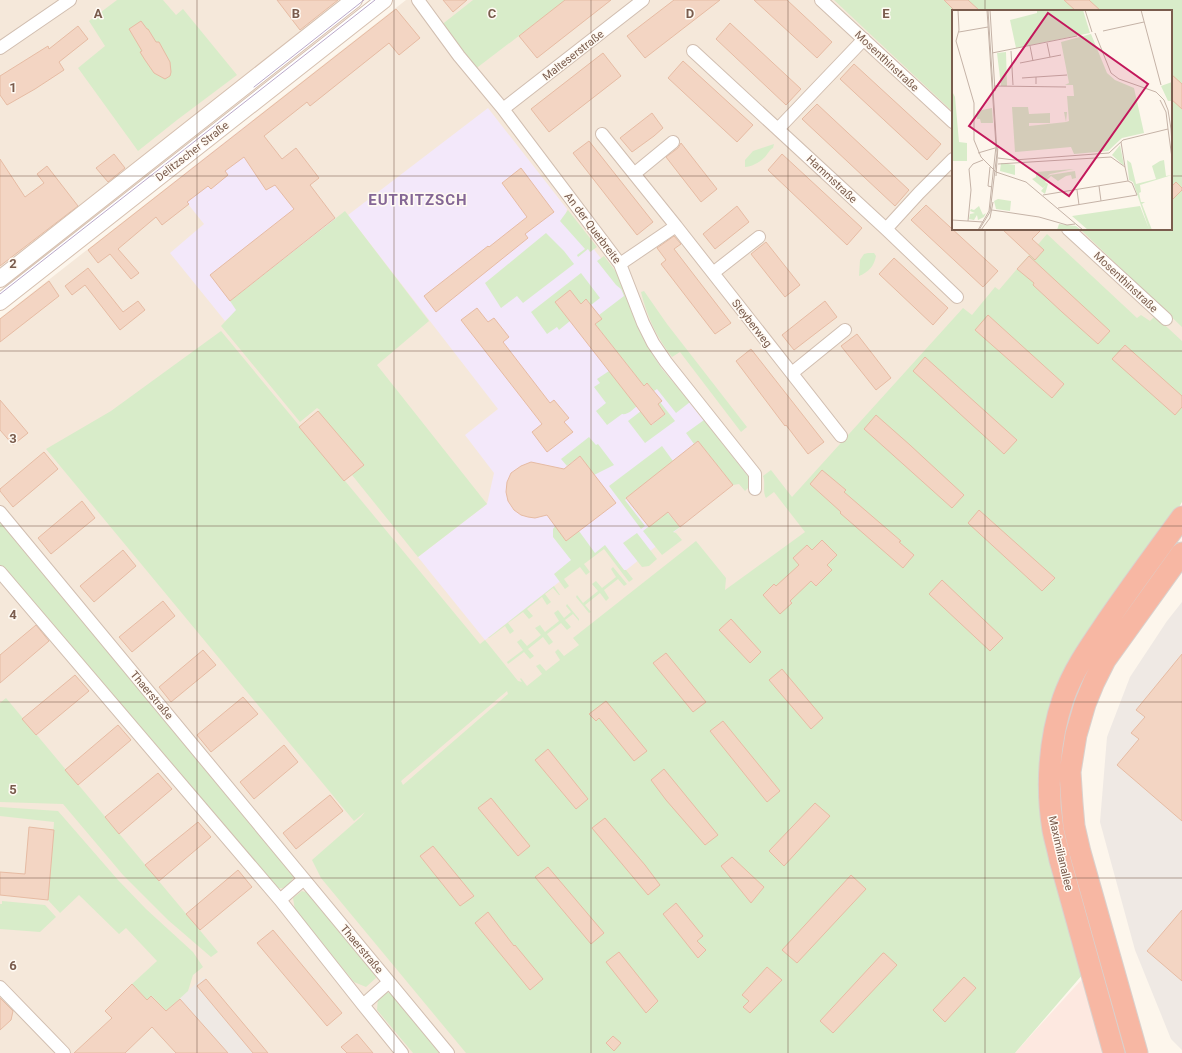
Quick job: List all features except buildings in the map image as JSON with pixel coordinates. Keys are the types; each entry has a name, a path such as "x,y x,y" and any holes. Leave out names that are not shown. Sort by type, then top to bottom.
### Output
{"highway":[{"name":"Maximilianallee","path":"1114,1053 1053,830 1050,800 1050,768 1055,732 1063,698 1075,671 1127,592 1182,517"},
{"name":"Maximilianallee","path":"1137,1053 1080,852 1074,826 1070,772 1076,735 1085,704 1105,660 1182,553"}],"main road":[{"name":"Delitzscher Straße","path":"0,279 354,0"},
{"name":"Delitzscher Straße","path":"0,302 384,0"}],"street":[{"path":"0,48 70,0"},
{"name":"An der Querbreite","path":"418,0 459,56 503,109 620,264 643,323 653,343 666,362 755,474 756,489"},
{"name":"Malteserstraße","path":"503,109 643,0"},
{"name":"Mosenthinstraße","path":"821,0 952,121"},
{"path":"778,129 864,39"},
{"name":"Hammstraße","path":"693,51 886,229 957,297"},
{"name":"Steyberweg","path":"602,134 841,436"},
{"path":"634,174 673,142"},
{"path":"886,229 952,159"},
{"path":"620,264 676,226"},
{"name":"Mosenthinstraße","path":"1069,230 1166,319"},
{"path":"713,273 759,237"},
{"path":"792,373 845,330"},
{"name":"Thaerstraße","path":"0,512 448,1053"},
{"path":"0,572 280,900 402,1053"},
{"path":"280,900 304,878"},
{"name":"Thaerstraße","path":"363,1005 389,982"},
{"path":"0,987 64,1053"}],"shaded area":[{"path":"0,0 342,0 0,273"},
{"path":"406,0 1182,0 1182,488 1034,691 1015,1053 0,1053 0,318"},
{"path":"488,108 567,209 566,214 622,285 647,344 662,369 748,475 733,485 625,571 605,546 485,640 418,557 487,504 494,473 465,435 498,409 348,215"},
{"path":"252,121 282,159 296,148 319,178 310,185 342,227 225,321 170,253 204,224 172,184"},
{"path":"1182,602 1182,1050 1171,1039 1135,950 1100,822 1107,737 1130,677 1167,621"},
{"path":"204,977 268,1053 212,1053 170,1006"},
{"path":"1083,978 1105,1053 1015,1053 1032,1034"}],"green space":[{"path":"117,0 163,0 176,15 183,9 237,75 138,151 78,68 105,46 89,21"},
{"path":"473,0 566,0 474,70 440,26"},
{"path":"834,0 1182,0 1182,327 1081,230 1172,230 1172,10 952,10 952,111"},
{"path":"774,144 773,148 763,159 753,165 745,167 745,160 753,151"},
{"path":"568,210 597,247 590,252 588,249 578,257 577,255 585,249 560,221"},
{"path":"345,211 429,321 377,365 487,504 418,557 352,475 363,465 318,411 320,410 317,408 300,422 221,326 236,310 230,301"},
{"path":"546,233 564,251 574,264 523,303 517,296 501,308 485,283"},
{"path":"1047,234 1137,318 1141,315 1150,321 1155,316 1182,341 1182,502 1047,739 1083,974 1015,1053 466,1053 321,878 312,860 365,812 354,821 46,449 111,411 221,331 480,644 485,640 518,681 522,682 520,679 521,678 527,686 542,674 536,666 540,664 546,671 560,660 555,652 558,649 564,656 579,645 573,638 696,541 726,578 725,590 805,532 774,492 766,498 764,493 763,476 771,470 792,497 963,308 972,315 995,287 999,290","holes":["507,691 508,694 403,785 401,781"]},
{"path":"874,253 876,256 874,263 866,273 859,276 860,260 864,254"},
{"path":"604,256 620,277 647,344 655,358 662,369 690,402 676,413 657,389 654,391 647,383 644,386 595,324 602,319 599,315 624,296 621,289 597,261"},
{"path":"581,273 600,298 591,305 586,299 570,321 559,330 557,327 547,334 531,312"},
{"path":"644,291 667,324 747,427 741,432 680,352 672,357 667,350 649,319 641,292"},
{"path":"609,371 637,406 628,413 622,414 607,425 596,411 606,403 594,387 600,383 597,379"},
{"path":"660,402 675,421 645,443 628,421 641,411 652,425 665,414 658,404"},
{"path":"704,420 751,480 749,487 745,491 739,484 733,485 698,441 694,444 686,433"},
{"path":"589,437 596,445 598,444 614,465 594,475 580,456 567,466 561,459"},
{"path":"662,446 673,461 625,500 645,526 641,529 609,486"},
{"path":"667,512 680,527 673,532 676,533 682,540 662,555 643,531"},
{"path":"0,518 294,875 291,882 286,887 272,887 0,565"},
{"path":"555,526 579,531 595,553 605,545 624,570 626,570 633,579 629,582 604,549 584,564 590,572 586,575 580,567 564,579 569,586 565,589 554,574 571,560 553,537 553,529"},
{"path":"637,533 657,559 649,566 642,567 623,543"},
{"path":"613,567 627,584 624,586 618,579 604,590 609,598 606,601 600,593 585,605 591,612 589,613 576,597 577,595 583,603 598,591 592,584 596,581 602,588 616,577 611,569"},
{"path":"554,586 560,595 553,588 545,594 551,602 547,605 542,597 527,609 533,616 529,619 523,612 508,623 514,631 510,634 505,626 488,638"},
{"path":"567,604 579,621 573,614 565,620 571,627 567,630 561,623 547,634 553,642 549,645 543,637 528,649 534,656 530,659 524,652 508,664 507,662 523,650 517,642 521,639 527,646 541,635 535,628 540,625 545,632 559,621 554,613 558,610 564,618 571,612 566,606"},
{"path":"6,698 218,952 211,957 168,920 123,875 63,804 0,802 0,703"},
{"path":"0,807 58,811 118,880 146,909 193,952 203,967 193,975 188,991 166,1011 152,996 147,1000 132,984 157,961 126,928 119,934 79,895 60,913 48,900 54,822 0,816"},
{"path":"302,891 312,894 375,970 376,978 366,987 354,982 295,910 293,898"},
{"path":"2,901 45,905 56,917 40,932 0,929 0,904 2,904"},
{"path":"386,992 396,995 443,1053 413,1053 377,1010 378,998"}],"tram line":[{"path":"254,87 364,0"},
{"path":"0,294 375,0"}],"district":[{"name":"EUTRITZSCH","path":"418,200"}]}
